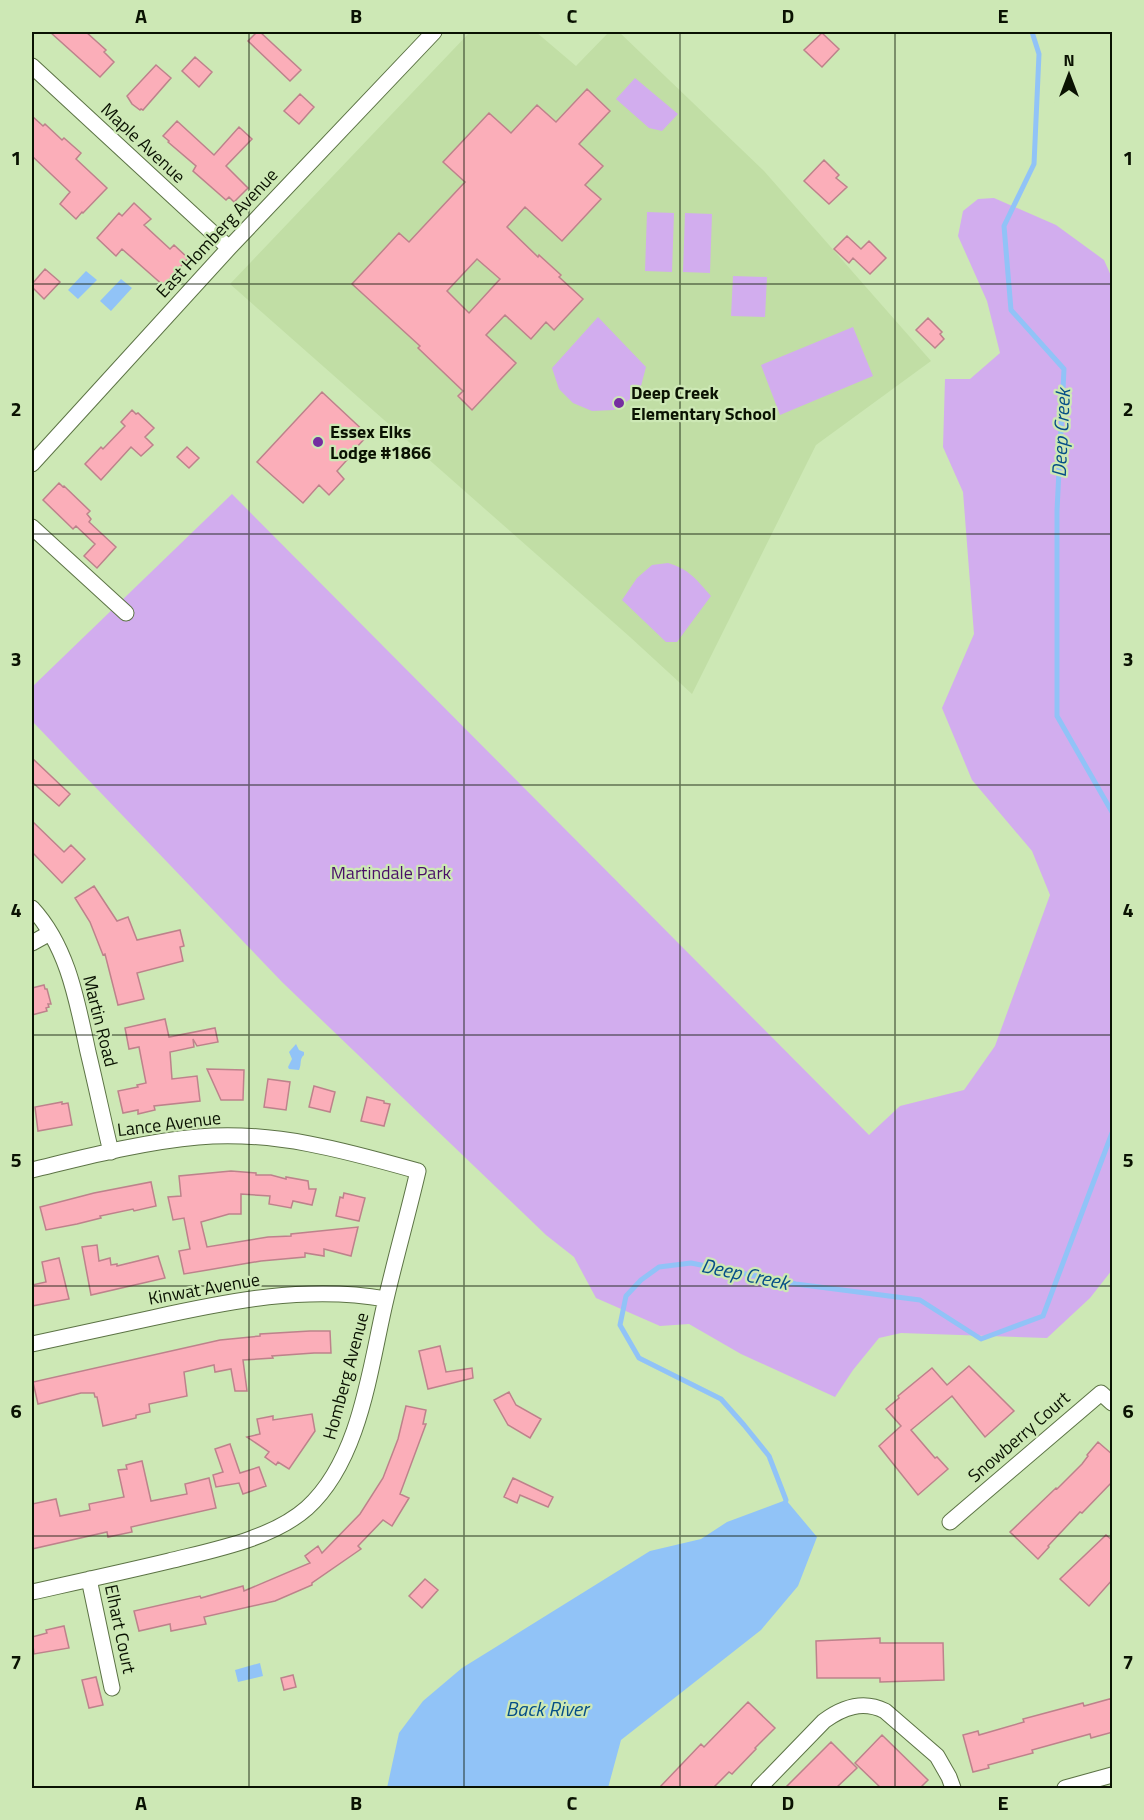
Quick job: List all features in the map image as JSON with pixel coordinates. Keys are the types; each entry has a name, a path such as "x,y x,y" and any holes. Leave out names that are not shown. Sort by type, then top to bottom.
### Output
{"street":[{"name":"East Homberg Avenue","path":"32,464 229,248 434,32"},
{"name":"Maple Avenue","path":"32,66 229,248"},
{"path":"32,527 126,613"},
{"name":"Martin Road","path":"32,908 61,953 77,1000 111,1152"},
{"path":"32,943 50,933"},
{"name":"Lance Avenue","path":"32,1170 166,1141 223,1136 275,1138 369,1157 418,1171"},
{"name":"Homberg Avenue","path":"32,1592 224,1548 257,1537 307,1508 339,1467 353,1433 364,1397 418,1171"},
{"name":"Kinwat Avenue","path":"32,1344 215,1304 286,1294 336,1293 386,1299"},
{"name":"Snowberry Court","path":"950,1522 1101,1392 1113,1403"},
{"name":"Elhart Court","path":"89,1579 112,1688"},
{"path":"759,1788 824,1721 837,1712 853,1706 865,1705 885,1712 937,1756 953,1788"},
{"path":"1065,1788 1113,1775"}],"shaded area":[{"name":"Deep Creek Elementary School","path":"470,32 536,32 576,66 609,32 619,32 764,171 931,361 816,445 692,694 230,284"}],"green space":[{"path":"635,78 678,114 662,131 649,128 616,99"},
{"name":"Martindale Park","path":"994,198 1056,225 1104,260 1112,278 1112,1270 1090,1298 1047,1338 901,1333 879,1338 835,1397 741,1354 689,1324 660,1326 596,1298 574,1257 546,1235 282,982 32,721 32,687 232,494 869,1135 900,1106 964,1090 995,1046 1050,895 1032,851 972,780 942,708 974,634 963,492 943,447 945,379 970,379 1000,353 987,301 958,236 963,211 978,199"},
{"path":"647,212 674,213 672,272 645,271"},
{"path":"685,213 712,214 710,273 683,272"},
{"path":"733,276 767,277 765,317 731,316"},
{"path":"598,317 646,367 641,386 629,400 614,410 592,411 573,403 559,389 552,368"},
{"path":"853,327 873,376 780,415 761,365"},
{"path":"668,563 687,572 711,596 677,642 666,642 622,600 637,578 652,565"}],"water":[{"path":"86,271 97,280 78,299 68,290"},
{"path":"121,279 132,288 111,311 100,301"},
{"path":"296,1044 299,1050 304,1052 299,1070 288,1067 292,1059 289,1052"},
{"name":"Back River","path":"786,1500 817,1537 798,1586 761,1630 621,1740 608,1788 387,1788 399,1733 423,1701 462,1668 650,1551 701,1539 727,1522"},
{"path":"260,1663 263,1676 238,1682 235,1670"}],"building":[{"path":"50,32 86,32 106,50 104,52 114,62 100,77"},
{"path":"260,32 301,70 290,81 248,41"},
{"path":"822,33 839,49 822,67 804,50"},
{"path":"195,57 212,72 199,87 182,71"},
{"path":"156,65 171,78 143,110 140,110 127,96"},
{"path":"587,89 610,111 579,144 603,166 585,185 601,199 562,241 525,207 507,227 538,257 539,255 561,275 559,277 583,299 554,330 546,322 531,339 505,315 486,335 516,363 472,410 458,396 463,391 418,348 420,346 352,284 399,233 409,242 465,182 443,162 489,113 511,133 537,105 556,122","holes":["477,259 500,279 469,313 447,291"]},
{"path":"300,94 314,107 299,124 284,111"},
{"path":"32,116 81,153 76,159 107,188 76,219 60,204 70,192 32,156"},
{"path":"177,121 214,155 239,127 252,139 226,166 248,188 234,202 229,197 226,200 193,171 196,166 163,136"},
{"path":"824,160 839,175 836,178 847,187 829,204 804,181"},
{"path":"134,203 151,219 144,225 170,249 174,245 188,258 164,286 122,249 116,256 97,238 119,213 122,216"},
{"path":"847,236 861,249 869,241 886,258 870,274 853,258 849,263 834,249"},
{"path":"45,269 60,282 44,299 32,287 32,284"},
{"path":"928,318 942,332 940,334 944,339 935,348 916,330"},
{"name":"Essex Elks Lodge #1866","path":"322,392 368,435 337,471 344,479 329,495 319,485 303,503 257,462"},
{"path":"132,410 154,428 145,437 153,445 141,456 131,447 101,480 85,464 125,426 121,422"},
{"path":"187,447 199,458 189,468 177,457"},
{"path":"59,483 90,511 87,514 91,519 89,522 116,547 97,568 84,556 95,544 76,526 73,529 43,500"},
{"path":"32,758 70,794 59,806 32,782"},
{"path":"32,821 64,852 71,845 85,859 62,883 32,852"},
{"path":"94,886 117,921 128,917 137,940 180,930 184,946 180,947 183,961 137,973 144,999 118,1005 105,954 103,955 90,922 75,898"},
{"path":"44,985 51,1004 48,1004 47,1011 32,1015 32,988"},
{"path":"165,1019 169,1037 215,1028 218,1042 197,1046 193,1039 194,1047 170,1052 172,1079 197,1076 200,1101 154,1106 155,1110 138,1114 138,1110 123,1113 118,1091 146,1083 139,1047 129,1049 125,1028"},
{"path":"207,1069 244,1070 243,1100 221,1100"},
{"path":"268,1079 290,1082 286,1110 264,1107"},
{"path":"314,1086 335,1092 330,1112 309,1107"},
{"path":"367,1097 390,1104 384,1126 361,1121"},
{"path":"62,1102 62,1104 68,1103 72,1125 38,1131 35,1107"},
{"path":"231,1171 308,1181 309,1189 316,1189 312,1205 293,1201 291,1208 269,1204 270,1196 241,1194 241,1214 229,1214 201,1222 207,1247 268,1237 358,1227 351,1256 324,1249 324,1256 305,1253 305,1257 261,1261 184,1274 179,1251 190,1249 184,1218 173,1220 168,1197 181,1196 179,1176"},
{"path":"151,1182 156,1206 100,1216 101,1218 46,1230 40,1207"},
{"path":"344,1193 365,1198 359,1221 336,1216 340,1197 343,1198"},
{"path":"97,1245 99,1261 110,1258 111,1265 117,1264 117,1266 158,1256 165,1278 91,1295 82,1247"},
{"path":"59,1258 69,1299 32,1306 32,1285 46,1282 42,1262"},
{"path":"330,1331 331,1353 243,1360 247,1391 235,1391 231,1369 215,1372 214,1365 184,1372 187,1396 149,1404 150,1412 103,1426 97,1397 94,1393 81,1393 38,1404 33,1382 220,1340 260,1336 260,1334"},
{"path":"440,1346 446,1372 472,1368 473,1378 428,1389 419,1351"},
{"path":"969,1366 1014,1411 985,1437 952,1396 911,1430 935,1458 937,1457 948,1469 918,1495 879,1446 901,1426 886,1409 932,1368 947,1385"},
{"path":"509,1392 516,1405 541,1419 530,1438 508,1425 494,1400"},
{"path":"406,1406 426,1410 423,1424 426,1424 400,1494 409,1498 392,1526 383,1520 358,1546 361,1549 312,1585 275,1601 204,1617 206,1624 171,1631 170,1624 139,1631 134,1611 200,1596 201,1598 243,1586 244,1591 310,1563 305,1556 318,1546 322,1553 360,1514 383,1478 398,1439"},
{"path":"312,1414 315,1431 289,1469 278,1462 276,1465 265,1457 269,1452 247,1437 260,1434 257,1419 273,1416 273,1420"},
{"path":"1098,1442 1113,1455 1113,1481 1082,1513 1080,1512 1038,1559 1010,1532 1082,1464"},
{"path":"230,1444 240,1473 259,1467 266,1486 243,1494 239,1483 216,1487 213,1475 223,1472 215,1449"},
{"path":"142,1461 151,1501 187,1494 185,1484 209,1478 216,1508 131,1527 132,1532 108,1537 107,1532 32,1549 32,1504 56,1499 60,1516 90,1510 89,1504 124,1497 118,1470 127,1469 126,1465"},
{"path":"513,1478 553,1497 548,1507 520,1495 517,1503 504,1497"},
{"path":"1106,1535 1113,1541 1113,1579 1089,1606 1060,1579"},
{"path":"425,1579 438,1590 422,1608 409,1596"},
{"path":"64,1626 69,1648 34,1654 32,1637 47,1633 46,1630"},
{"path":"880,1638 880,1643 943,1643 944,1680 880,1682 880,1678 817,1678 816,1641"},
{"path":"293,1675 296,1687 284,1690 281,1678"},
{"path":"96,1677 103,1705 89,1708 82,1680"},
{"path":"1113,1698 1113,1732 1091,1738 1090,1734 1032,1750 1033,1753 988,1765 989,1768 973,1772 963,1735 978,1731 979,1735 1024,1722 1023,1719 1083,1703 1084,1706"},
{"path":"748,1702 775,1728 732,1774 729,1772 713,1788 659,1788 701,1744 704,1747"},
{"path":"882,1735 928,1780 920,1788 881,1788 855,1763"},
{"path":"831,1742 857,1768 836,1788 785,1788"}],"waterway":[{"name":"Deep Creek","path":"1032,32 1039,54 1034,164 1004,226 1011,310 1064,369 1057,511 1057,716 1112,812"},
{"name":"Deep Creek","path":"785,1504 786,1500 769,1456 721,1399 639,1358 620,1325 626,1296 641,1280 659,1267 691,1263 796,1284 920,1300 981,1339 1043,1316 1112,1133"}],"place":[{"name":"Deep Creek Elementary School","path":"619,403"},
{"name":"Essex Elks Lodge #1866","path":"318,442"}]}
